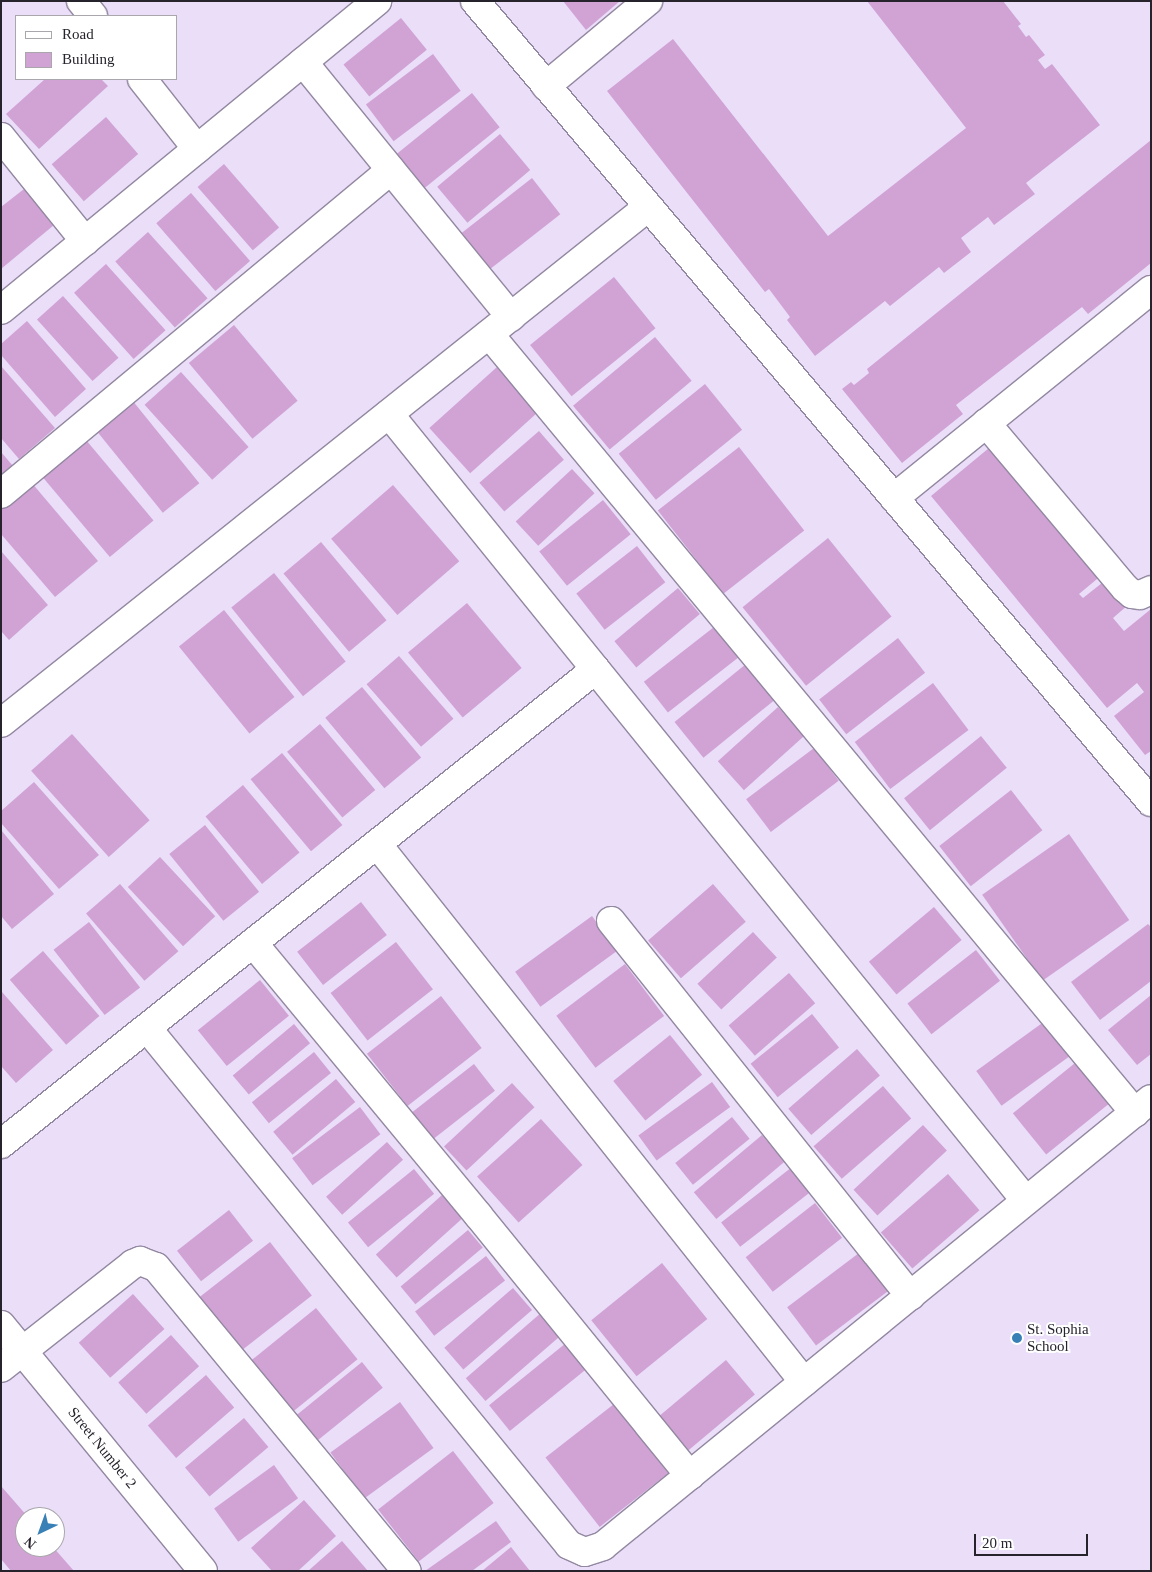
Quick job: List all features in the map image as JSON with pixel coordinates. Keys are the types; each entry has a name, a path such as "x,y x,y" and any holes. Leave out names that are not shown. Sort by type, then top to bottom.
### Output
{"street":[{"path":"1,310 377,1"},
{"path":"475,1 1151,802"},
{"path":"546,86 648,1"},
{"path":"303,62 511,317"},
{"path":"143,80 197,149"},
{"path":"1,137 85,241"},
{"path":"1,494 391,170"},
{"path":"1,723 648,207"},
{"path":"894,498 1151,290"},
{"path":"147,1028 569,1544 585,1552 603,1546 1143,1106 489,334"},
{"path":"389,414 1026,1201"},
{"path":"986,423 1126,588 1132,594 1140,595 1151,590"},
{"path":"1,1144 596,669"},
{"path":"377,844 804,1382"},
{"path":"611,921 910,1296"},
{"path":"253,943 472,1207 690,1476"},
{"path":"1,1368 132,1264 140,1261 156,1266 407,1571"},
{"name":"Street Number 2","path":"1,1325 203,1571"}],"building":[{"path":"563,1 620,1 586,30"},
{"path":"867,1 1003,1 1021,24 1018,26 1026,37 1029,35 1045,55 1038,60 1045,69 1052,64 1100,125 1026,183 1035,194 994,225 988,217 961,238 971,252 944,273 939,267 890,306 885,301 815,356 787,320 790,317 769,289 765,292 607,91 673,39 828,236 966,128"},
{"path":"401,18 427,50 369,96 343,65"},
{"path":"433,54 461,91 394,141 366,105"},
{"path":"44,80 102,80 108,86 39,149 6,114"},
{"path":"472,93 500,127 423,189 395,155"},
{"path":"106,117 138,154 84,201 52,164"},
{"path":"500,134 530,170 467,223 437,187"},
{"path":"1151,140 1151,263 1088,314 1082,307 956,405 963,414 902,463 842,389 851,382 854,385 869,373 867,369"},
{"path":"224,164 279,227 253,250 198,187"},
{"path":"532,178 560,214 490,269 462,233"},
{"path":"24,189 54,225 1,269 1,207"},
{"path":"191,193 250,261 215,291 156,223"},
{"path":"148,232 208,298 175,328 115,261"},
{"path":"106,264 166,330 134,359 74,293"},
{"path":"614,277 656,328 572,396 530,345"},
{"path":"63,296 119,358 93,381 37,319"},
{"path":"27,321 86,389 55,417 1,355 1,344"},
{"path":"234,325 298,401 252,439 189,363"},
{"path":"655,337 692,381 610,449 573,406"},
{"path":"1,366 55,428 19,459 1,438"},
{"path":"497,367 538,412 470,473 429,428"},
{"path":"181,372 249,447 212,480 145,405"},
{"path":"705,384 742,430 656,500 619,454"},
{"path":"132,400 199,483 163,513 95,430"},
{"path":"539,431 564,460 504,512 479,483"},
{"path":"86,440 153,520 110,557 42,477"},
{"path":"995,443 1103,574 1079,594 1083,598 1107,579 1128,605 1113,618 1124,631 1151,609 1151,751 1145,755 1114,716 1144,692 1137,683 1107,708 931,496"},
{"path":"739,447 804,531 723,594 658,510"},
{"path":"1,452 13,466 1,475"},
{"path":"572,469 595,493 538,546 516,522"},
{"path":"31,482 98,561 55,597 1,534 1,507"},
{"path":"393,485 459,561 397,615 331,539"},
{"path":"603,500 631,534 567,586 539,552"},
{"path":"828,538 892,616 806,686 743,607"},
{"path":"321,542 387,620 349,652 283,573"},
{"path":"637,546 665,582 605,630 576,593"},
{"path":"1,551 48,605 9,640 1,631"},
{"path":"274,573 346,662 303,696 231,608"},
{"path":"678,588 700,614 636,667 614,641"},
{"path":"467,603 522,668 463,718 408,652"},
{"path":"224,610 294,697 249,734 179,647"},
{"path":"714,627 738,658 668,713 644,682"},
{"path":"898,638 925,673 846,734 819,700"},
{"path":"399,656 453,719 421,747 367,684"},
{"path":"746,664 775,700 703,758 675,722"},
{"path":"933,683 969,730 890,789 855,742"},
{"path":"362,687 421,757 384,788 325,718"},
{"path":"778,707 804,736 744,790 718,761"},
{"path":"320,724 375,790 342,818 287,752"},
{"path":"72,734 150,820 109,857 31,771"},
{"path":"981,736 1007,768 930,830 904,798"},
{"path":"814,748 839,781 771,832 746,799"},
{"path":"282,753 342,825 311,851 251,779"},
{"path":"34,782 99,855 59,889 1,823 1,811"},
{"path":"243,785 300,852 262,884 205,816"},
{"path":"1011,790 1042,830 971,886 939,846"},
{"path":"205,825 259,892 223,921 169,854"},
{"path":"1,830 54,894 12,929 1,916"},
{"path":"1069,834 1129,920 1042,981 982,895"},
{"path":"160,857 215,916 183,946 128,887"},
{"path":"120,884 178,951 144,981 86,914"},
{"path":"713,884 746,922 681,978 648,940"},
{"path":"361,902 387,935 323,985 297,952"},
{"path":"934,907 962,940 897,995 869,962"},
{"path":"592,916 617,951 540,1007 515,972"},
{"path":"89,922 140,987 105,1015 54,950"},
{"path":"1148,924 1151,927 1151,981 1100,1020 1071,982"},
{"path":"753,932 777,958 721,1009 697,984"},
{"path":"396,942 433,989 368,1040 331,993"},
{"path":"976,950 1000,981 931,1034 907,1004"},
{"path":"43,951 99,1016 66,1045 10,980"},
{"path":"625,964 664,1016 595,1068 556,1016"},
{"path":"789,973 815,1003 755,1056 729,1025"},
{"path":"260,980 289,1016 227,1066 198,1030"},
{"path":"2,992 53,1050 16,1083 1,1066"},
{"path":"1151,995 1151,1054 1137,1065 1108,1030"},
{"path":"441,996 482,1048 408,1106 367,1054"},
{"path":"812,1014 839,1047 778,1097 751,1064"},
{"path":"1045,1021 1070,1056 1002,1106 976,1071"},
{"path":"294,1024 310,1043 249,1095 233,1075"},
{"path":"670,1035 702,1075 645,1121 613,1081"},
{"path":"857,1049 880,1075 811,1135 788,1109"},
{"path":"314,1052 331,1073 269,1123 252,1102"},
{"path":"1075,1063 1108,1104 1046,1155 1013,1113"},
{"path":"474,1064 495,1091 430,1142 409,1115"},
{"path":"336,1079 355,1102 292,1155 273,1132"},
{"path":"712,1082 730,1107 657,1161 638,1135"},
{"path":"512,1083 535,1107 466,1171 444,1146"},
{"path":"883,1086 911,1118 842,1179 814,1146"},
{"path":"360,1107 380,1134 313,1185 292,1158"},
{"path":"732,1117 750,1139 693,1185 675,1163"},
{"path":"541,1119 582,1165 519,1223 477,1177"},
{"path":"923,1125 947,1151 877,1215 854,1190"},
{"path":"762,1135 784,1162 716,1219 694,1192"},
{"path":"387,1142 403,1160 342,1215 326,1197"},
{"path":"792,1167 811,1191 740,1247 721,1222"},
{"path":"414,1169 434,1194 368,1247 348,1222"},
{"path":"948,1174 979,1210 912,1269 881,1232"},
{"path":"442,1195 463,1218 397,1278 376,1255"},
{"path":"815,1203 842,1238 773,1292 746,1257"},
{"path":"229,1210 253,1241 201,1281 177,1251"},
{"path":"468,1230 483,1248 415,1304 401,1287"},
{"path":"270,1242 312,1296 237,1354 195,1300"},
{"path":"859,1253 888,1291 816,1345 787,1307"},
{"path":"486,1256 505,1280 434,1336 415,1311"},
{"path":"662,1263 707,1319 637,1376 591,1320"},
{"path":"513,1288 532,1310 463,1370 444,1348"},
{"path":"133,1294 164,1329 110,1378 79,1343"},
{"path":"316,1308 358,1359 292,1412 251,1361"},
{"path":"542,1312 562,1335 485,1401 466,1378"},
{"path":"171,1335 199,1366 146,1414 118,1383"},
{"path":"566,1343 587,1369 510,1431 489,1405"},
{"path":"726,1360 755,1394 685,1453 656,1418"},
{"path":"362,1362 383,1388 311,1446 291,1420"},
{"path":"206,1375 234,1407 176,1458 148,1426"},
{"path":"400,1402 434,1448 364,1499 330,1453"},
{"path":"614,1404 668,1473 600,1527 545,1458"},
{"path":"244,1418 268,1447 209,1497 185,1467"},
{"path":"453,1451 494,1503 419,1561 378,1509"},
{"path":"274,1465 298,1498 238,1542 214,1508"},
{"path":"1,1486 19,1507 15,1507 15,1557 62,1557 74,1571 11,1571 1,1559"},
{"path":"304,1500 336,1536 298,1571 272,1571 251,1548"},
{"path":"496,1521 511,1542 472,1571 425,1571"},
{"path":"342,1541 368,1571 308,1571"},
{"path":"511,1547 530,1571 482,1571"}],"place":[{"name":"St. Sophia School","path":"1017,1338"}]}
